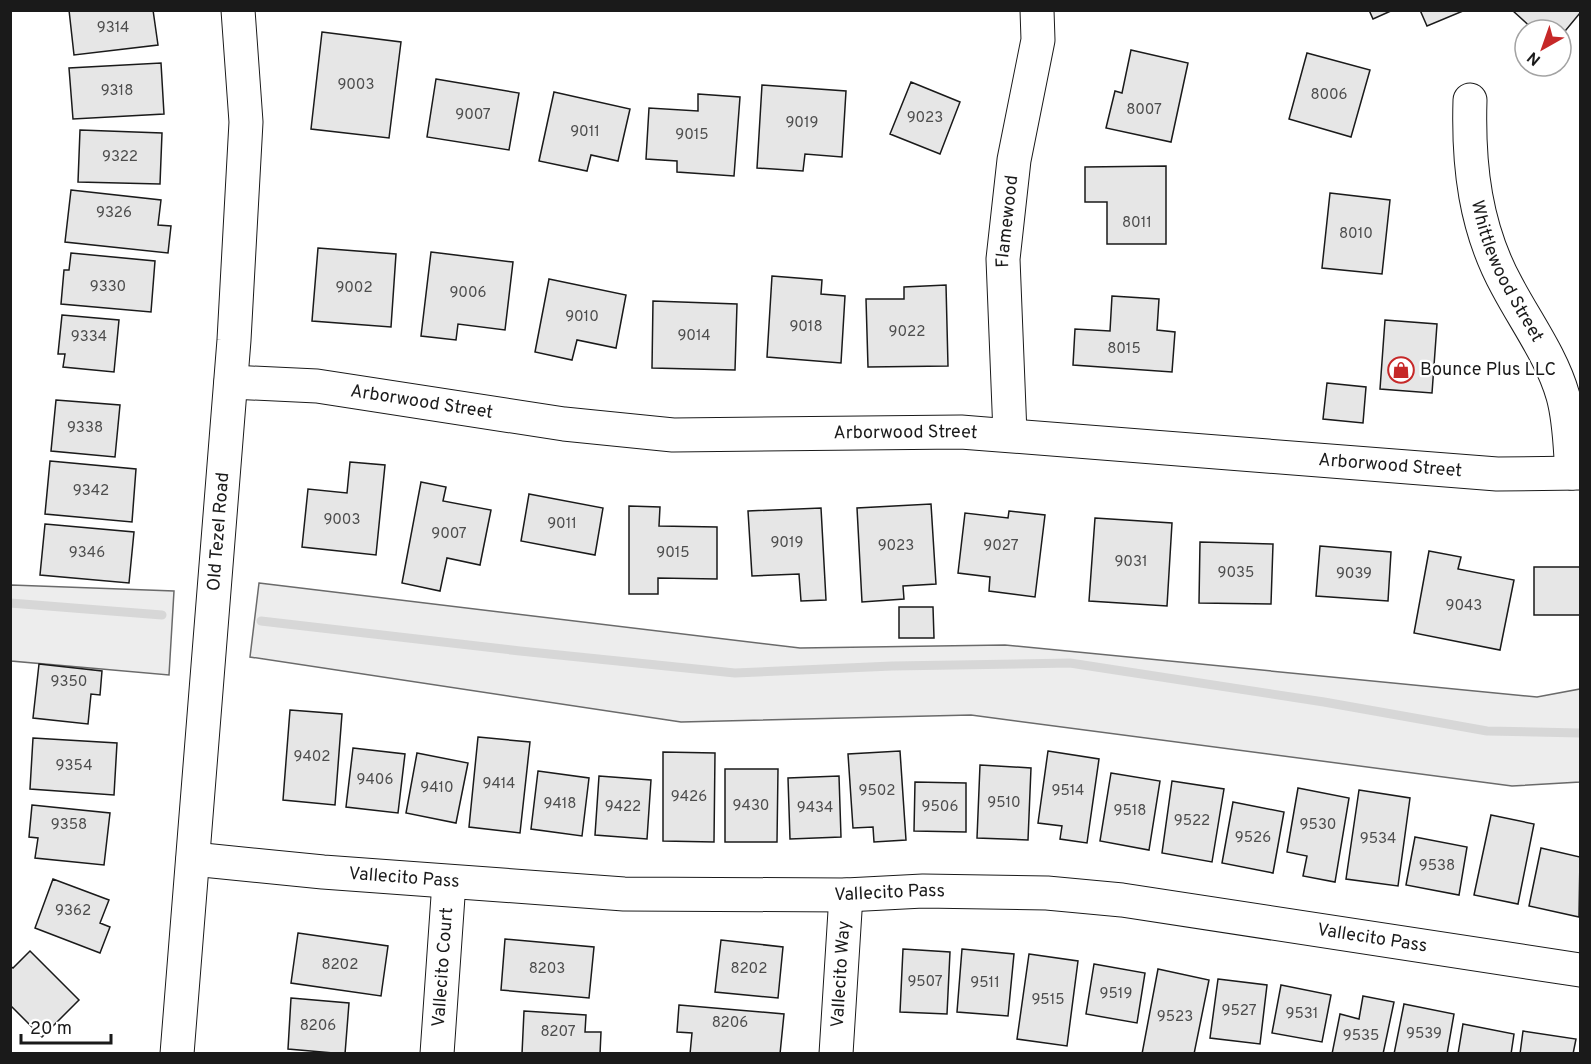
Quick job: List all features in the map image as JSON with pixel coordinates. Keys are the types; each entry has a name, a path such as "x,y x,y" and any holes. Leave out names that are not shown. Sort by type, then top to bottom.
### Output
{"street":[{"name":"Old Tezel Road","path":"177,1053 231,382 246,122 238,10"},
{"name":"Flamewood","path":"1010,434 1003,260 1014,160 1038,40 1037,10"},
{"name":"Whittlewood Street","path":"1470,100 1469,139 1472,182 1478,212 1490,249 1506,284 1552,366 1563,396 1576,473"},
{"name":"Arborwood Street","path":"231,382 317,386 564,424 673,435 962,432 1010,434 1497,474 1576,473"},
{"name":"Vallecito Pass","path":"193,859 449,882 624,894 846,895 923,891 1047,893 1122,900 1581,970"},
{"name":"Vallecito Court","path":"437,1053 449,882"},
{"name":"Vallecito Way","path":"836,1053 846,895"}],"shaded area":[{"path":"259,583 800,648 1005,645 1537,697 1580,689 1580,782 1512,786 971,715 681,722 250,657"},
{"path":"11,585 174,591 169,675 11,661"}],"building":[{"path":"69,10 153,10 158,45 74,55"},
{"path":"1369,10 1393,10 1373,19"},
{"path":"1420,10 1463,10 1463,11 1427,26"},
{"path":"1512,10 1580,10 1573,21 1573,18 1521,18"},
{"path":"322,32 401,42 389,138 311,129"},
{"path":"1131,50 1188,63 1171,142 1106,128 1115,91 1122,93"},
{"path":"1307,53 1370,70 1351,137 1289,119"},
{"path":"161,63 164,114 73,119 69,68"},
{"path":"436,79 519,93 509,150 427,137"},
{"path":"911,82 960,102 940,154 890,134"},
{"path":"762,85 846,91 842,157 805,154 803,171 757,168"},
{"path":"554,92 630,109 618,161 591,155 587,171 539,161"},
{"path":"698,94 740,97 734,176 677,172 677,161 646,159 649,108 698,111"},
{"path":"80,130 162,133 160,184 78,182"},
{"path":"1166,166 1166,244 1107,244 1107,202 1085,202 1085,167"},
{"path":"71,190 161,200 158,225 171,226 168,253 65,242"},
{"path":"1330,193 1390,200 1382,274 1322,268"},
{"path":"318,248 396,254 391,327 312,321"},
{"path":"431,252 513,262 505,330 458,324 456,340 421,336"},
{"path":"71,253 155,261 151,312 61,304 64,270 69,270"},
{"path":"772,276 822,280 821,294 845,296 841,363 767,357"},
{"path":"549,279 626,295 616,348 577,340 572,360 535,352"},
{"path":"946,285 948,366 868,367 866,299 904,299 904,287"},
{"path":"1112,296 1159,299 1157,330 1175,332 1172,372 1073,365 1075,329 1110,331"},
{"path":"653,301 737,304 735,370 652,368"},
{"path":"62,315 119,320 114,372 63,367 65,354 58,354"},
{"path":"1385,320 1437,324 1432,393 1380,389"},
{"path":"1327,383 1366,387 1363,423 1323,419"},
{"path":"56,400 120,405 115,457 51,451"},
{"path":"50,461 136,469 132,522 45,514"},
{"path":"350,462 385,465 376,555 302,547 308,489 347,493"},
{"path":"421,482 446,487 443,501 491,510 480,565 447,558 440,591 402,583"},
{"path":"529,494 603,508 595,555 521,541"},
{"path":"931,504 936,584 903,586 904,599 862,602 857,508"},
{"path":"629,506 660,507 659,526 717,527 717,579 658,578 658,594 629,594"},
{"path":"821,508 826,600 801,601 799,574 752,576 748,511"},
{"path":"1009,511 1045,515 1035,597 989,591 990,577 958,573 965,513 1008,518"},
{"path":"1095,518 1172,523 1167,606 1089,601"},
{"path":"45,524 134,532 129,583 40,575"},
{"path":"1200,542 1273,544 1271,604 1199,603"},
{"path":"1320,546 1391,552 1388,601 1316,596"},
{"path":"1429,551 1461,557 1458,569 1514,580 1500,650 1414,633"},
{"path":"1534,567 1580,567 1580,615 1534,615"},
{"path":"899,607 933,607 934,638 899,638"},
{"path":"39,664 102,671 100,695 91,694 88,724 33,718"},
{"path":"290,710 342,714 335,805 283,800"},
{"path":"478,737 530,742 520,833 469,827"},
{"path":"33,738 117,743 114,795 30,789"},
{"path":"353,748 405,754 398,813 346,807"},
{"path":"900,751 906,840 874,842 873,827 853,828 848,754"},
{"path":"1048,751 1099,759 1087,843 1060,839 1062,826 1038,823"},
{"path":"663,752 715,753 714,842 663,841"},
{"path":"417,753 468,763 456,823 406,813"},
{"path":"980,765 1031,768 1028,840 977,838"},
{"path":"725,769 778,769 777,842 725,842"},
{"path":"538,771 589,778 582,836 531,829"},
{"path":"1111,773 1160,781 1149,850 1100,841"},
{"path":"599,776 651,780 647,839 595,835"},
{"path":"839,776 841,837 790,839 788,778"},
{"path":"1172,781 1224,789 1212,862 1162,853"},
{"path":"915,782 966,783 966,832 914,831"},
{"path":"1298,788 1349,798 1335,882 1303,876 1307,856 1287,852"},
{"path":"1359,790 1410,798 1398,886 1346,879"},
{"path":"1233,802 1284,812 1273,873 1222,863"},
{"path":"32,805 110,813 104,865 35,858 38,838 29,837"},
{"path":"1491,815 1534,824 1518,904 1474,895"},
{"path":"1415,837 1467,847 1459,895 1406,885"},
{"path":"1541,848 1580,857 1579,917 1529,906"},
{"path":"53,879 109,900 100,923 110,927 100,953 35,928"},
{"path":"298,933 388,946 381,996 291,983"},
{"path":"505,939 594,947 589,998 501,990"},
{"path":"721,940 783,947 778,998 715,992"},
{"path":"903,949 950,952 947,1014 900,1012"},
{"path":"962,949 1014,954 1008,1016 957,1012"},
{"path":"30,951 79,1000 42,1037 10,1005 10,966 13,968"},
{"path":"1029,954 1078,961 1067,1046 1017,1039"},
{"path":"1094,964 1145,973 1137,1023 1086,1014"},
{"path":"1158,969 1209,980 1194,1054 1142,1054"},
{"path":"1218,979 1267,985 1260,1044 1210,1038"},
{"path":"1281,985 1331,995 1322,1042 1272,1033"},
{"path":"1363,996 1394,1002 1383,1054 1332,1054 1340,1014 1359,1019"},
{"path":"291,998 349,1003 345,1054 288,1049"},
{"path":"1404,1004 1454,1014 1447,1054 1394,1054"},
{"path":"679,1005 784,1014 780,1054 690,1054 692,1033 677,1032"},
{"path":"524,1011 586,1015 585,1032 601,1032 600,1054 522,1054"},
{"path":"1463,1024 1514,1034 1511,1054 1458,1054"},
{"path":"1523,1031 1576,1039 1573,1054 1520,1054"}],"waterway":[{"path":"10,603 162,615"},
{"path":"261,621 735,673 892,666 1070,663 1324,702 1487,731 1580,733"}],"place":[{"name":"Bounce Plus LLC","path":"1401,370"}]}
